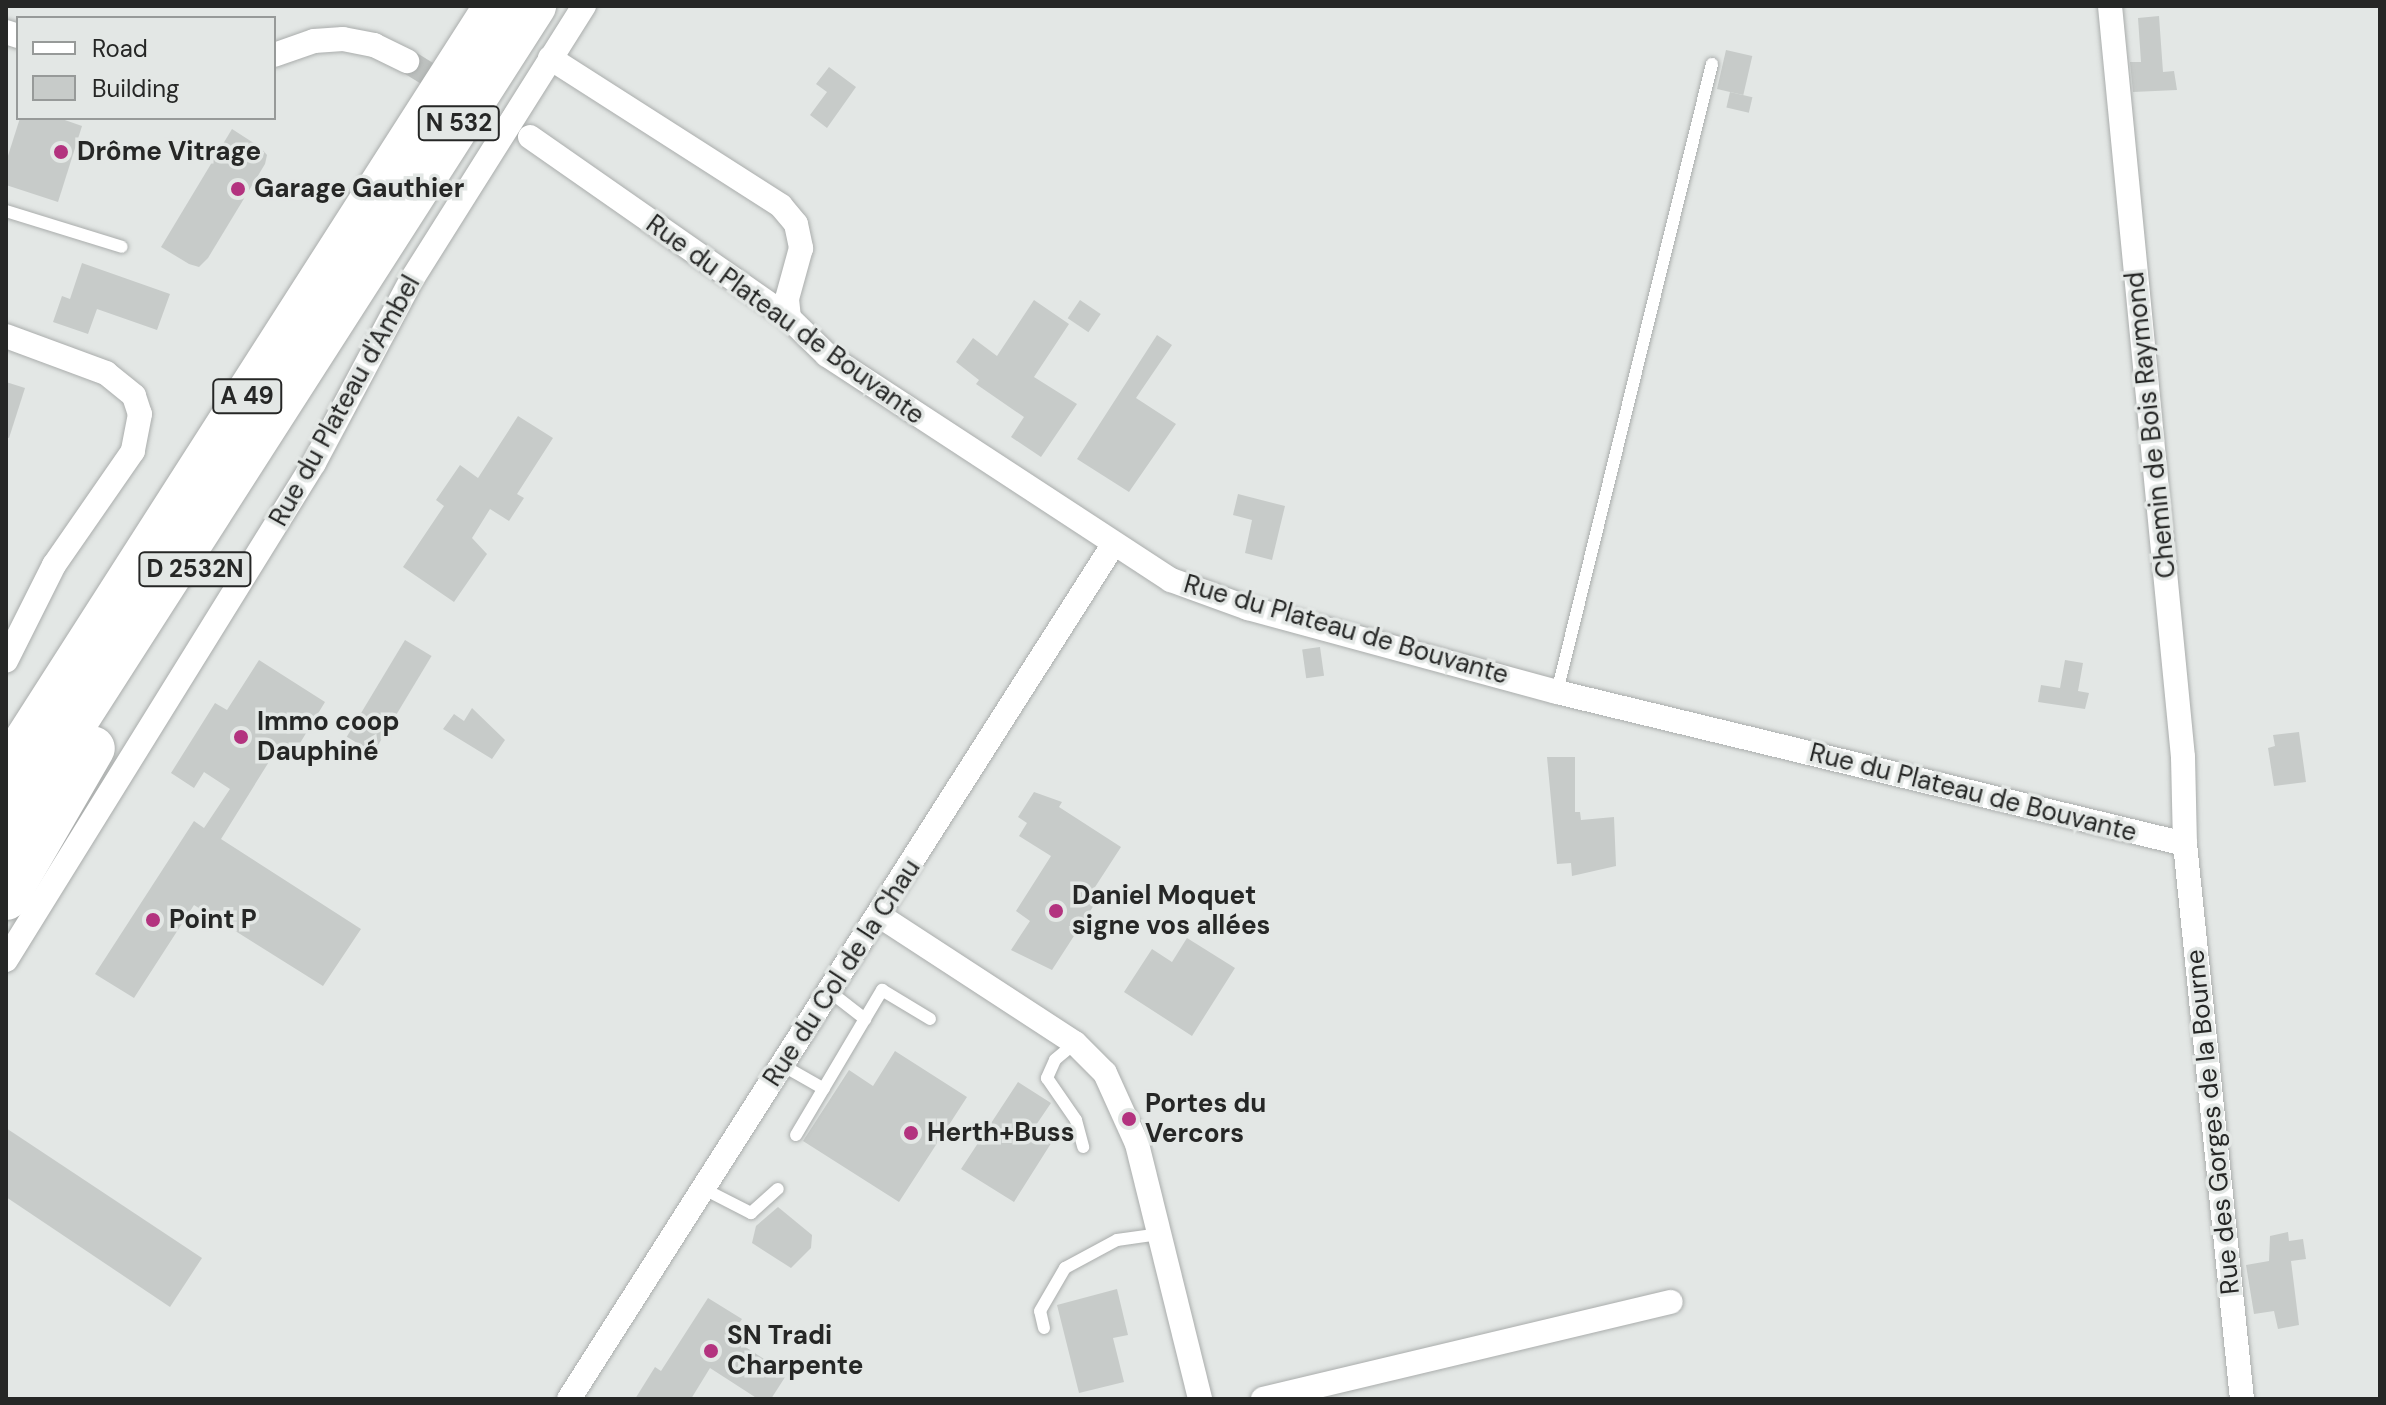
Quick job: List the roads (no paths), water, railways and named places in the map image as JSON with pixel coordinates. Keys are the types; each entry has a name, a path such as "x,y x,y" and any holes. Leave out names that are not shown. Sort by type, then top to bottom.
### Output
{"highway":[{"name":"N 532","path":"383,241 534,6"},
{"name":"A 49","path":"6,772 492,13"},
{"name":"D 2532N","path":"6,715 492,13"},
{"name":"A 49","path":"6,830 383,241"},
{"name":"D 2532N","path":"6,898 383,241"}],"street":[{"name":"Rue du Plateau d'Ambel","path":"6,960 298,490 412,279 584,6"},
{"name":"Chemin de Bois Raymond","path":"2110,6 2183,757 2185,844"},
{"path":"276,54 314,41 343,39 374,45 407,61"},
{"path":"550,58 781,206 796,224 801,248 787,299 789,318"},
{"name":"Rue du Plateau de Bouvante","path":"530,137 789,318 827,355 1113,545 1171,580 1248,608 1557,692 2185,844"},
{"path":"6,336 106,373 134,396 140,414 133,451 54,565 6,661"},
{"name":"Rue du Col de la Chau","path":"572,1398 1113,545"},
{"name":"Rue des Gorges de la Bourne","path":"2185,844 2242,1399"},
{"path":"880,916 1075,1043 1105,1073 1129,1119 1200,1399"},
{"path":"1267,1398 1671,1302"}],"lane":[{"path":"1557,692 1712,64"},
{"path":"6,211 122,247"},
{"path":"796,1135 882,990 930,1019"},
{"path":"829,991 865,1019"},
{"path":"1075,1043 1055,1060 1047,1078 1076,1120 1083,1147"},
{"path":"782,1065 824,1089"},
{"path":"704,1189 751,1213 778,1189"},
{"path":"1044,1328 1040,1311 1065,1268 1117,1240 1159,1234"}],"tunnel":[{"path":"407,61 530,137"}],"place":[{"name":"Drôme Vitrage","path":"61,152"},
{"name":"Garage Gauthier","path":"238,189"},
{"name":"Immo coop Dauphiné","path":"241,737"},
{"name":"Daniel Moquet signe vos allées","path":"1056,911"},
{"name":"Point P","path":"153,920"},
{"name":"Portes du Vercors","path":"1129,1119"},
{"name":"Herth+Buss","path":"911,1133"},
{"name":"SN Tradi Charpente","path":"711,1351"}]}
